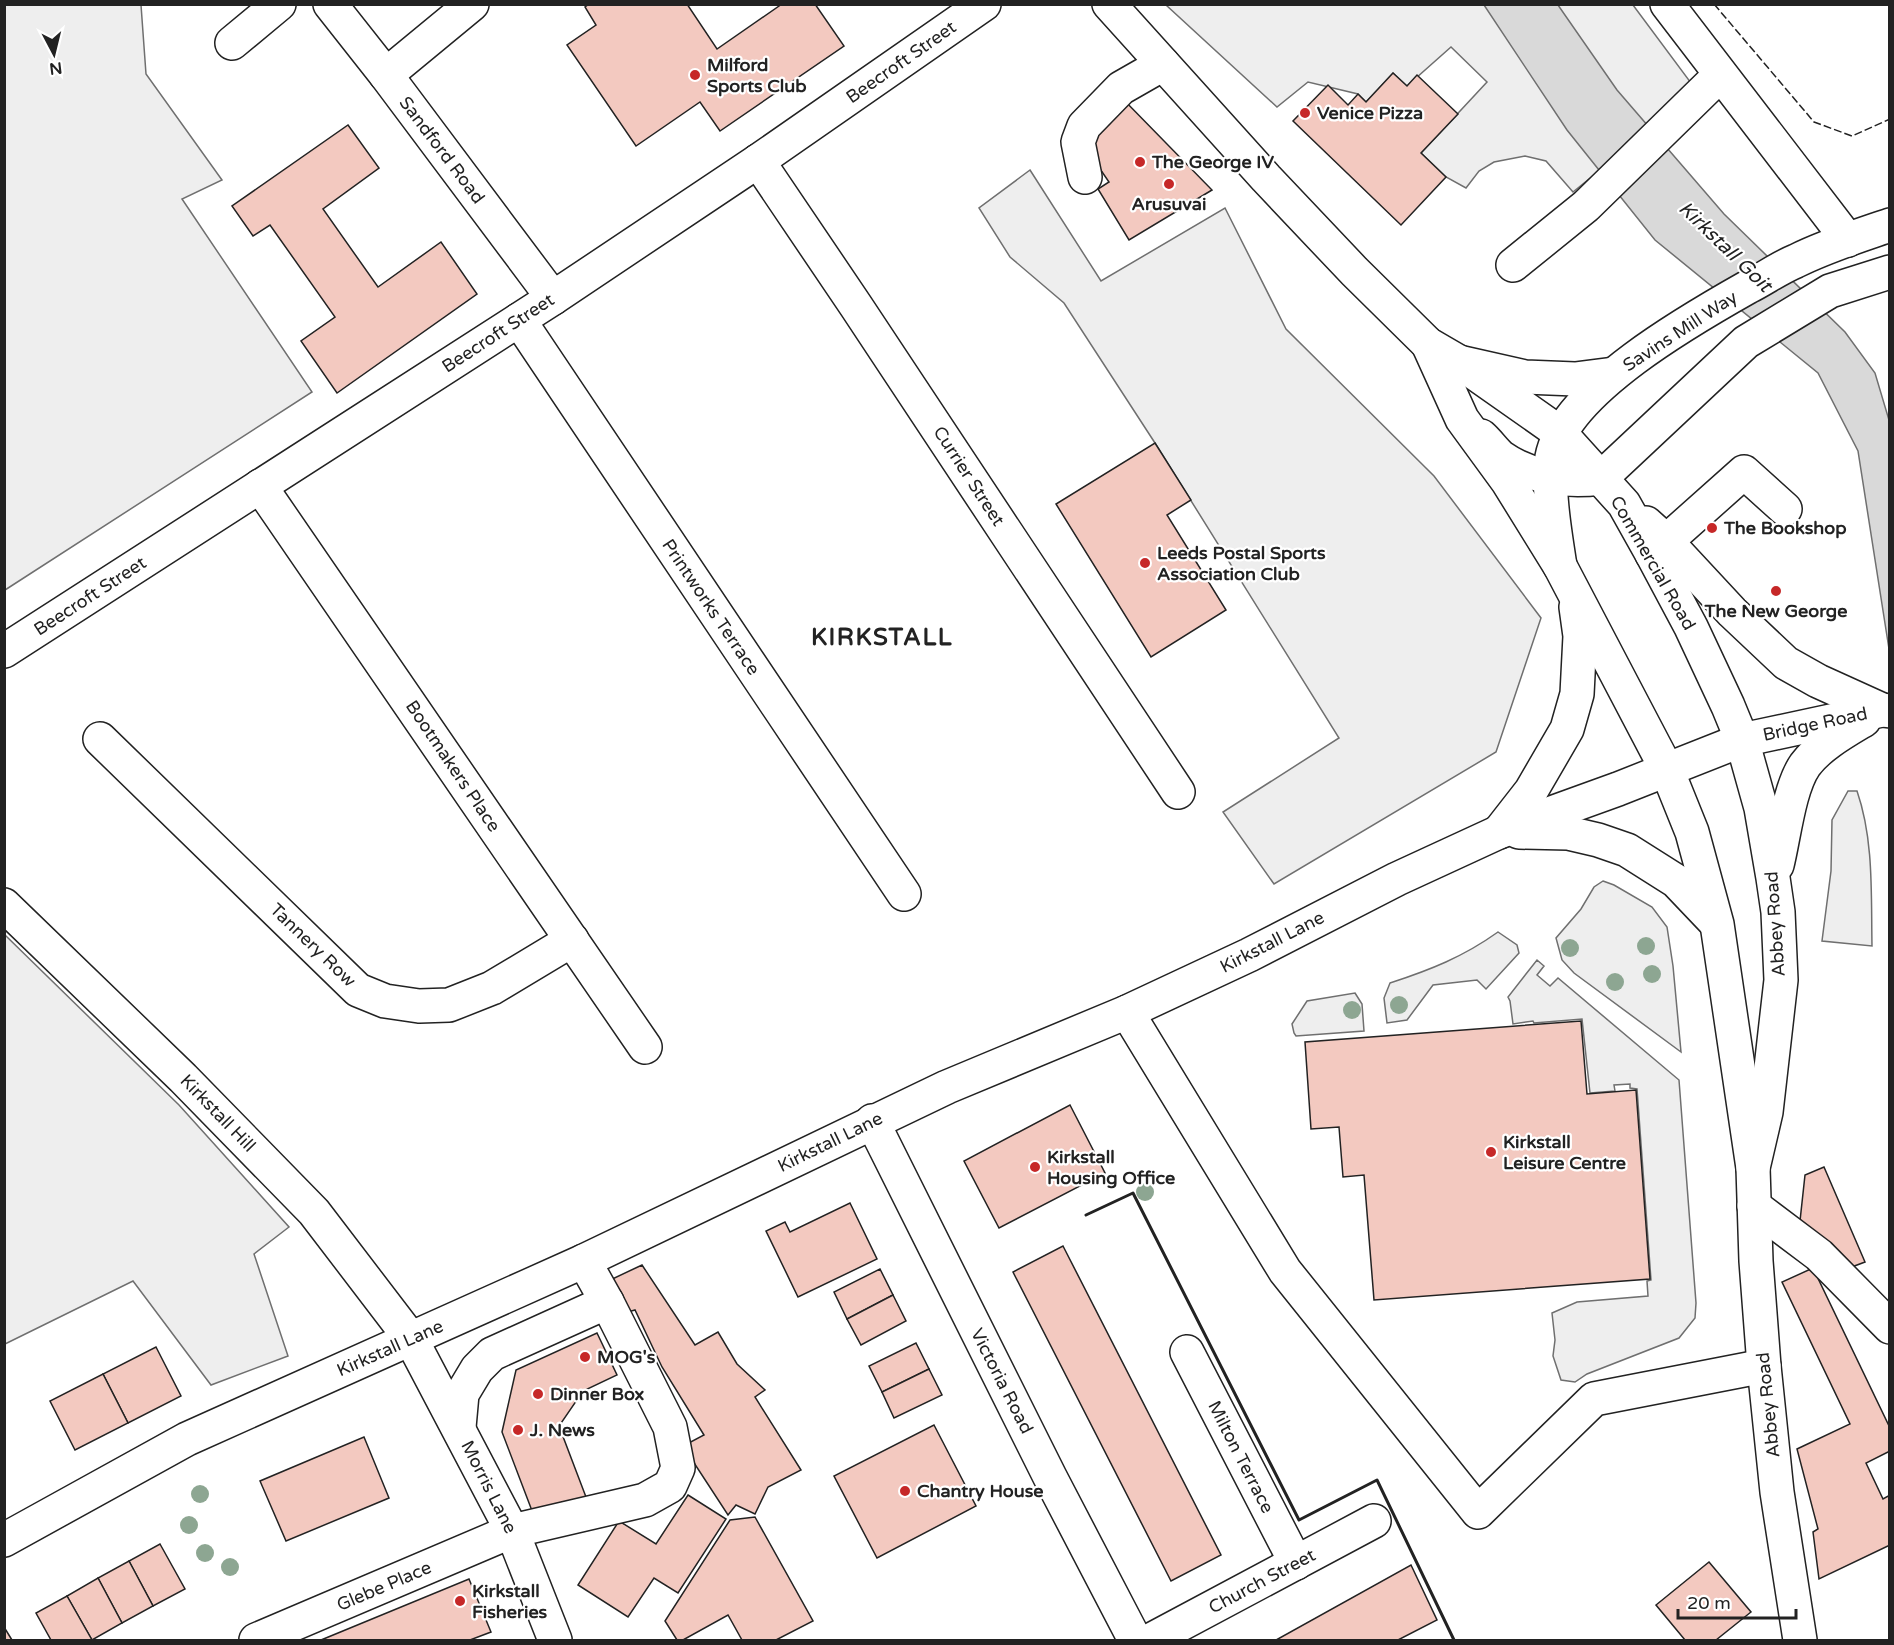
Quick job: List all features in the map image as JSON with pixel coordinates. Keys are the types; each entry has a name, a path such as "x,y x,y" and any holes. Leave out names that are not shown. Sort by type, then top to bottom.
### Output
{"street":[{"path":"232,42 279,4"},
{"name":"Sandford Road","path":"330,4 553,298"},
{"path":"386,75 472,4"},
{"name":"Beecroft Street","path":"4,651 553,298 758,161 984,4"},
{"name":"Commercial Road","path":"1109,4 1266,178 1354,271 1428,344 1459,362 1560,434 1616,485 1659,547 1691,627 1738,729"},
{"path":"1667,4 1848,240"},
{"path":"1085,177 1078,142 1084,126 1121,88 1164,64"},
{"path":"1513,265 1586,206 1720,75"},
{"name":"Currier Street","path":"758,161 1178,792"},
{"name":"Savins Mill Way","path":"1459,362 1525,377 1575,379 1614,374 1641,353 1717,305 1796,261 1890,225"},
{"path":"1462,419 1500,456 1522,468 1552,478 1616,485 1746,342 1830,291 1890,272"},
{"name":"Printworks Terrace","path":"519,320 904,894"},
{"name":"Commercial Road","path":"1428,344 1462,419 1508,482 1567,579 1667,770"},
{"path":"1499,832 1531,791 1567,729 1576,694 1580,636 1552,514 1552,456 1560,434 1571,416 1614,374"},
{"path":"1785,509 1744,472 1659,547 1786,663 1818,681 1886,711"},
{"name":"Bootmakers Place","path":"260,486 645,1047"},
{"path":"1773,878 1792,795 1804,766 1836,736 1886,711"},
{"name":"Bridge Road","path":"1667,770 1738,729 1886,711"},
{"name":"Abbey Road","path":"1738,729 1761,808 1778,912 1780,980 1766,1112 1753,1167"},
{"name":"Tannery Row","path":"100,739 358,990 385,1001 419,1006 449,1005 492,988 572,940"},
{"name":"Abbey Road","path":"1667,770 1692,832 1717,924 1753,1167 1764,1366 1795,1637"},
{"name":"Kirkstall Lane","path":"4,1540 187,1439 584,1261 872,1121 1127,1012 1249,955 1397,879 1499,832 1667,770"},
{"path":"1499,832 1569,833 1627,850 1676,881 1717,924"},
{"name":"Kirkstall Hill","path":"4,905 183,1078 314,1212 411,1339"},
{"path":"1127,1012 1285,1271 1478,1512 1594,1399 1764,1366"},
{"name":"Victoria Road","path":"872,1121 1054,1485 1135,1641"},
{"path":"1755,1206 1819,1255 1890,1327"},
{"name":"Glebe Place","path":"256,1641 512,1531 645,1500 670,1486 678,1468 670,1426 584,1261"},
{"path":"459,1427 462,1394 477,1369 492,1353 607,1302"},
{"name":"Morris Lane","path":"411,1339 512,1531 551,1639"},
{"name":"Milton Terrace","path":"1187,1352 1296,1563"},
{"name":"Church Street","path":"1151,1641 1374,1521"}],"shaded area":[{"path":"5,4 141,5 146,74 222,180 182,199 312,392 5,590"},
{"path":"1166,5 1633,5 1697,91 1573,192 1546,161 1525,156 1494,162 1479,171 1466,188 1446,177 1421,153 1487,82 1451,47 1407,86 1393,73 1366,102 1358,94 1308,82 1277,107"},
{"path":"1030,170 1101,281 1225,208 1286,329 1434,476 1541,618 1496,752 1274,884 1223,812 1339,738 1155,443 1064,303 1010,257 979,208"},
{"path":"1848,791 1857,791 1869,848 1872,946 1822,941 1831,871 1832,820"},
{"path":"1603,881 1652,907 1667,927 1681,1052 1574,973 1562,960 1556,938 1581,909 1594,887"},
{"path":"1498,932 1517,945 1519,953 1486,989 1477,980 1433,985 1407,1020 1387,1023 1384,998 1390,983 1446,962"},
{"path":"5,935 179,1105 289,1227 254,1254 288,1356 211,1385 133,1281 5,1344"},
{"path":"1537,960 1544,966 1537,975 1550,986 1558,978 1679,1080 1696,1303 1695,1318 1679,1338 1587,1374 1575,1382 1561,1380 1553,1356 1555,1340 1552,1313 1577,1302 1648,1296 1647,1281 1651,1280 1637,1089 1630,1088 1630,1084 1614,1085 1615,1091 1590,1093 1582,1019 1513,1024 1508,997"},
{"path":"1355,993 1362,1004 1364,1031 1296,1036 1292,1024 1307,1001"}],"water":[{"name":"Kirkstall Goit","path":"1484,5 1558,5 1617,90 1724,214 1845,332 1875,373 1889,420 1889,649 1858,451 1818,373 1655,240 1567,130"}],"building":[{"name":"Milford Sports Club","path":"589,4 687,4 717,49 782,4 815,4 844,46 720,131 700,102 636,146 567,45 596,25 585,7"},
{"path":"1393,73 1407,86 1417,75 1458,114 1421,153 1446,177 1401,225 1293,121 1328,85 1348,105 1358,94 1366,102"},
{"name":"The George IV","path":"1121,97 1212,190 1129,240 1098,189 1109,182 1081,141"},
{"path":"348,125 379,168 323,209 378,287 441,242 477,294 337,393 301,341 335,317 270,225 253,236 232,206"},
{"name":"Leeds Postal Sports Association Club","path":"1155,443 1191,500 1167,515 1226,610 1151,657 1056,504"},
{"name":"Kirkstall Leisure Centre","path":"1581,1021 1587,1094 1636,1090 1650,1279 1374,1300 1364,1175 1343,1177 1339,1127 1311,1129 1305,1042"},
{"name":"Kirkstall Housing Office","path":"1070,1105 1105,1173 999,1228 964,1161"},
{"path":"1824,1167 1865,1262 1841,1271 1800,1221 1805,1175"},
{"path":"850,1203 877,1259 798,1297 766,1231 785,1222 790,1232"},
{"path":"1063,1246 1221,1555 1171,1581 1013,1272"},
{"path":"642,1265 695,1345 718,1332 737,1364 765,1390 755,1397 801,1470 768,1487 755,1514 736,1505 728,1515 683,1446 704,1435 662,1367 635,1310 628,1312 608,1281"},
{"path":"1813,1268 1890,1428 1890,1451 1866,1463 1883,1499 1890,1495 1890,1545 1819,1579 1813,1532 1818,1529 1797,1449 1850,1424 1782,1282"},
{"path":"880,1269 893,1295 847,1319 834,1292"},
{"path":"893,1295 906,1321 861,1345 847,1319"},
{"path":"597,1333 617,1375 583,1391 559,1426 586,1497 534,1516 502,1432 516,1370"},
{"path":"916,1343 929,1369 882,1392 869,1366"},
{"path":"156,1347 181,1396 128,1423 103,1374"},
{"path":"929,1369 942,1395 894,1418 882,1392"},
{"path":"103,1374 128,1423 75,1450 50,1401"},
{"name":"Chantry House","path":"934,1425 976,1506 877,1558 834,1476"},
{"path":"364,1437 389,1498 286,1541 260,1481"},
{"path":"688,1495 726,1519 678,1593 654,1578 628,1617 578,1585 619,1521 656,1544"},
{"path":"755,1517 813,1621 776,1640 742,1640 728,1615 683,1640 677,1640 665,1621 730,1520"},
{"path":"160,1544 185,1589 153,1606 129,1561"},
{"path":"129,1561 153,1606 122,1623 98,1578"},
{"path":"1709,1562 1751,1612 1716,1640 1685,1640 1656,1605"},
{"path":"1411,1565 1437,1620 1398,1640 1276,1640"},
{"path":"98,1578 122,1623 92,1640 67,1596"},
{"path":"469,1579 491,1632 470,1640 321,1640"},
{"path":"67,1596 92,1640 51,1640 36,1613"},
{"path":"4,1627 12,1640 4,1640"}],"fence":[{"path":"1714,4 1814,122 1852,136 1890,119"}],"wall":[{"path":"1086,1215 1133,1193 1299,1520 1377,1480 1454,1640"}],"place":[{"name":"Milford Sports Club","path":"695,75"},
{"name":"Venice Pizza","path":"1305,113"},
{"name":"The George IV","path":"1140,162"},
{"name":"Arusuvai","path":"1169,184"},
{"name":"The Bookshop","path":"1712,528"},
{"name":"Leeds Postal Sports Association Club","path":"1145,563"},
{"name":"The New George","path":"1776,591"},
{"name":"Kirkstall Leisure Centre","path":"1491,1152"},
{"name":"Kirkstall Housing Office","path":"1035,1167"},
{"name":"MOG's","path":"585,1357"},
{"name":"Dinner Box","path":"538,1394"},
{"name":"J. News","path":"518,1430"},
{"name":"Chantry House","path":"905,1491"},
{"name":"Kirkstall Fisheries","path":"460,1601"}],"district":[{"name":"KIRKSTALL","path":"882,637"}]}
